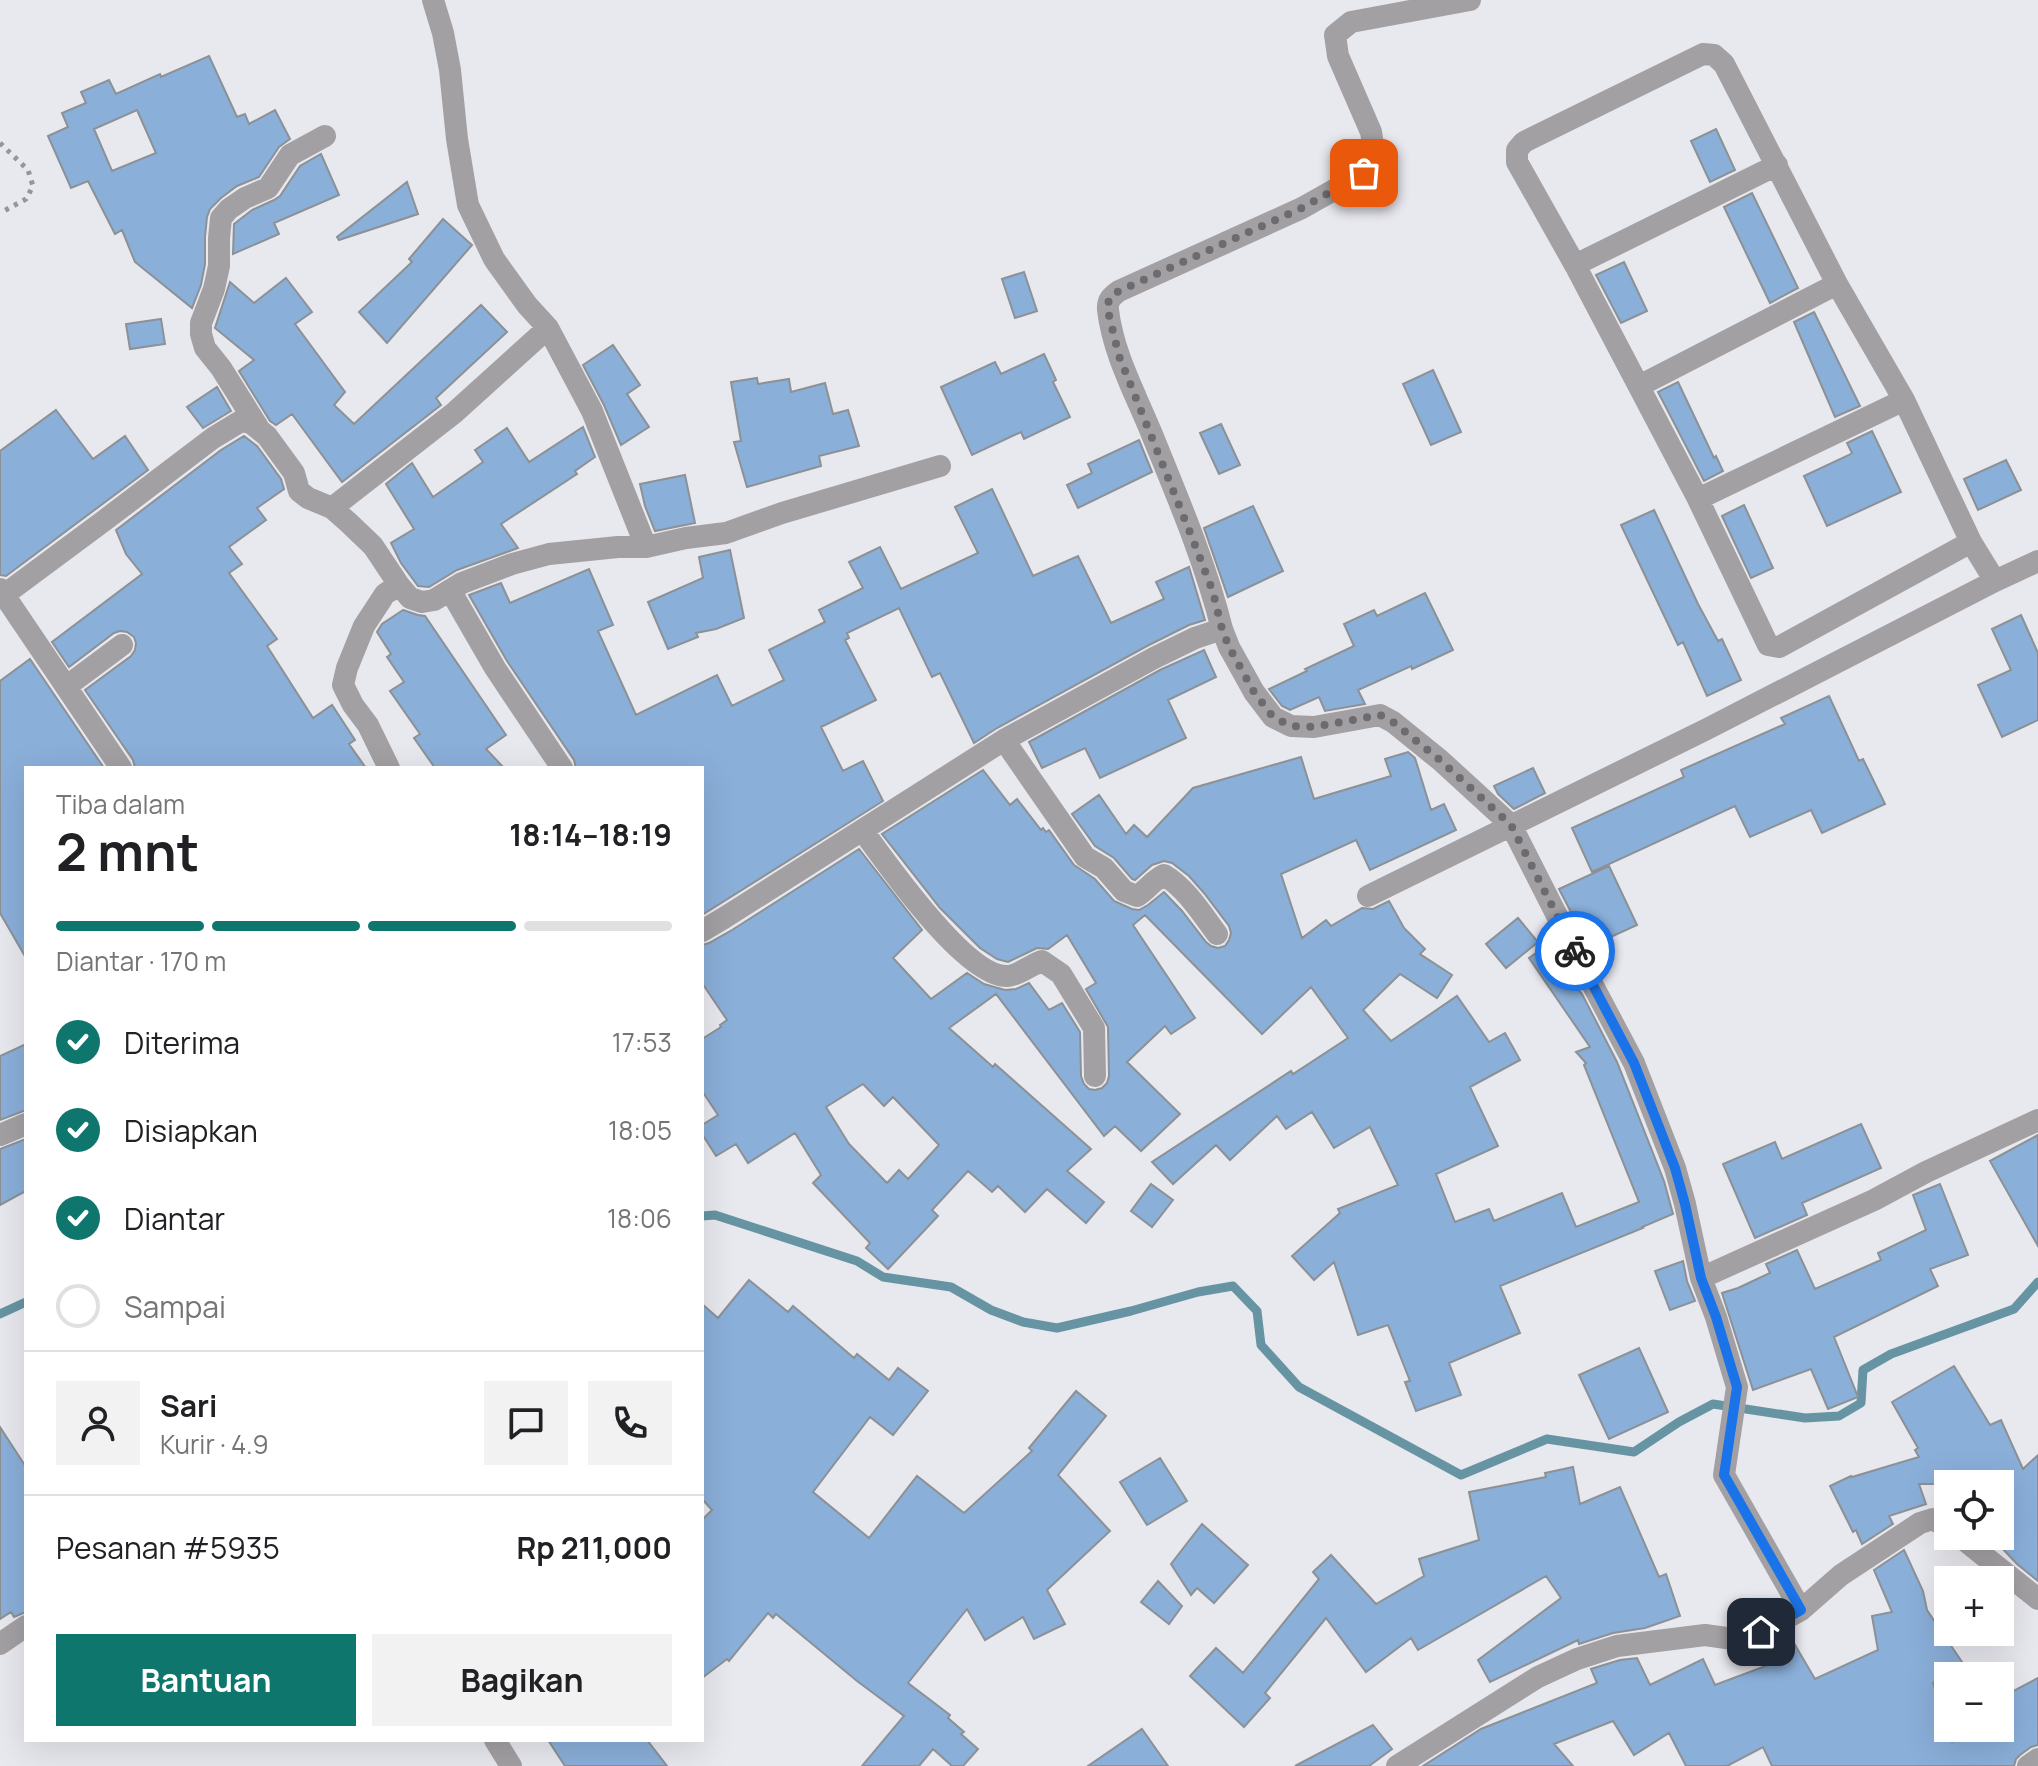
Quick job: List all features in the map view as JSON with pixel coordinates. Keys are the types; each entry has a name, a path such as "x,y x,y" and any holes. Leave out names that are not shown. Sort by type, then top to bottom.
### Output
{"street":[{"path":"433,0 450,70 468,205 494,259 548,328 592,411 646,547"},
{"path":"1470,0 1351,22 1335,35 1338,56 1371,132 1375,156 1364,173 1302,208 1119,291 1110,297 1107,307 1119,356 1213,592 1229,647 1254,692 1273,717 1291,726 1314,727 1380,715 1440,760 1511,825 1634,1063 1675,1168 1701,1278 1737,1387 1724,1475 1801,1610"},
{"path":"1971,542 1779,647 1768,645 1698,499 1517,162 1517,150 1524,142 1703,54 1714,55 1724,64 1837,284 1904,400 1971,542 1995,581"},
{"path":"325,136 290,155 268,188 245,198 221,218 219,266 201,323 201,334 205,348 258,427 294,473 299,491 332,508 373,546 410,598 422,602 434,600 462,583 549,554 646,547 726,533 940,466"},
{"path":"1575,265 1777,165"},
{"path":"1639,386 1837,284"},
{"path":"332,508 454,413 548,328"},
{"path":"1698,499 1904,400"},
{"path":"120,766 2,592 213,438 241,421 258,427"},
{"path":"1368,896 2038,561"},
{"path":"388,766 368,725 343,685 364,626 385,594 399,585"},
{"path":"450,590 495,668 561,766"},
{"path":"704,930 1004,740 1154,658 1222,629"},
{"path":"67,686 122,645"},
{"path":"1004,740 1085,857 1104,868 1124,891 1137,896 1159,877 1164,875 1170,878 1217,934"},
{"path":"863,831 916,902 970,958 988,972 1010,977 1042,961 1061,974 1094,1028 1095,1076"},
{"path":"1701,1278 1874,1200 2038,1120"},
{"path":"0,1135 24,1125"},
{"path":"1397,1766 1538,1677 1577,1659 1617,1646 1705,1635 1733,1639 1761,1632 1801,1610 1841,1575 1920,1523 1934,1520"},
{"path":"1977,1550 2038,1599"},
{"path":"0,1644 24,1627"},
{"path":"496,1742 511,1766"},
{"path":"2028,1766 2038,1759"}],"path":[{"path":"0,143 28,170 33,186 26,199 0,213"}],"building":[{"path":"209,56 237,117 245,114 249,124 275,110 290,139 279,147 259,177 237,186 210,209 205,237 205,264 192,308 135,262 122,230 115,234 88,181 71,188 48,136 68,127 62,113 86,103 81,92 109,80 116,94 160,74 161,77","holes":["137,110 156,153 112,171 94,129"]},
{"path":"1716,129 1735,170 1710,182 1691,141"},
{"path":"321,154 339,195 274,223 279,234 233,254 234,224 252,210 280,196 300,166"},
{"path":"407,182 418,214 339,240 337,237"},
{"path":"1752,193 1798,288 1770,303 1724,207"},
{"path":"443,219 472,245 387,343 359,312 412,262 409,259"},
{"path":"1624,262 1647,311 1621,323 1596,275"},
{"path":"1024,272 1037,311 1015,318 1002,279"},
{"path":"286,278 312,312 295,324 345,392 334,405 354,424 481,305 507,332 436,398 441,405 342,482 292,414 276,425 270,421 239,371 254,360 215,328 230,282 254,303"},
{"path":"1814,312 1860,406 1835,417 1794,322"},
{"path":"161,319 165,344 130,349 126,324"},
{"path":"613,345 640,385 627,394 649,427 621,445 583,365"},
{"path":"1044,354 1070,417 1024,439 1021,432 972,455 941,387 995,362 1001,374"},
{"path":"1433,370 1461,432 1431,445 1403,384"},
{"path":"757,378 758,384 789,379 791,392 825,383 833,414 848,410 859,446 819,456 821,466 747,487 734,442 741,441 731,382"},
{"path":"1678,382 1723,471 1704,481 1658,392"},
{"path":"217,387 231,411 203,428 187,407"},
{"path":"56,410 93,459 125,436 148,470 6,576 0,575 0,451"},
{"path":"1221,424 1240,465 1219,474 1200,433"},
{"path":"583,427 595,457 575,471 577,474 501,524 518,548 457,570 429,587 418,586 391,543 414,529 386,484 412,463 433,497 483,462 475,450 507,428 529,462"},
{"path":"1872,431 1901,492 1827,526 1804,476 1849,455 1852,453 1847,443"},
{"path":"244,436 257,446 281,479 284,489 257,508 266,520 229,547 242,564 229,573 277,639 267,646 313,718 332,705 355,740 349,744 365,766 134,766 85,690 131,656 135,650 134,637 127,632 114,633 69,667 52,642 142,574 126,554 116,530"},
{"path":"1139,440 1152,472 1078,508 1067,485 1092,473 1088,464"},
{"path":"2006,460 2021,490 1978,510 1964,479"},
{"path":"685,475 695,523 655,531 640,484"},
{"path":"992,489 1033,576 1078,556 1111,623 1164,599 1156,582 1189,567 1205,620 1147,646 974,743 940,673 932,677 899,608 847,633 849,638 845,640 876,700 821,727 843,771 863,761 883,801 704,914 704,766 576,766 507,661 469,595 501,583 510,603 589,569 613,625 598,631 636,715 717,675 732,706 784,680 769,650 825,622 819,610 863,588 849,562 880,547 901,589 978,553 955,507"},
{"path":"1744,505 1773,568 1751,578 1722,516"},
{"path":"1253,506 1283,571 1228,597 1204,528"},
{"path":"1654,510 1698,604 1718,641 1722,639 1741,680 1707,696 1683,642 1678,645 1621,525"},
{"path":"730,550 744,618 696,633 698,637 668,649 648,602 703,578 699,557"},
{"path":"1425,593 1453,650 1358,690 1365,704 1325,711 1319,697 1290,710 1282,706 1269,689 1354,646 1344,624 1374,610 1377,616"},
{"path":"403,610 425,616 506,735 486,749 502,766 434,766 414,738 420,734 390,691 404,682 387,657 391,654 377,632 382,624"},
{"path":"2021,615 2038,653 2038,720 2002,737 1978,685 2011,670 1992,629"},
{"path":"1204,650 1216,677 1168,700 1186,738 1100,778 1085,748 1042,768 1029,742 1160,670"},
{"path":"30,659 103,766 24,766 24,955 0,913 0,681"},
{"path":"1829,696 1859,761 1863,759 1885,804 1822,833 1811,810 1750,837 1735,806 1592,872 1572,828 1684,777 1681,770 1785,724 1781,718"},
{"path":"1408,752 1415,758 1431,810 1444,804 1456,830 1370,870 1356,840 1281,874 1302,938 1326,920 1331,926 1362,908 1373,909 1389,901 1404,928 1425,949 1420,954 1452,975 1437,998 1400,974 1363,1010 1391,1041 1457,996 1489,1042 1505,1033 1520,1060 1470,1087 1498,1146 1436,1174 1455,1222 1489,1209 1494,1221 1562,1193 1576,1227 1639,1202 1584,1065 1586,1063 1576,1052 1590,1047 1529,958 1543,948 1582,994 1617,1062 1664,1181 1673,1214 1500,1286 1520,1333 1449,1363 1461,1395 1416,1411 1405,1382 1410,1381 1388,1325 1358,1335 1334,1262 1314,1280 1292,1256 1340,1213 1338,1209 1398,1185 1370,1127 1334,1148 1312,1112 1286,1129 1277,1116 1230,1160 1216,1145 1173,1184 1152,1162 1291,1071 1293,1074 1348,1038 1311,987 1262,1034 1145,915 1133,925 1195,1018 1171,1034 1165,1026 1127,1062 1180,1114 1141,1151 1115,1126 1104,1136 996,994 949,1028 993,1067 995,1064 1091,1149 1067,1171 1104,1202 1086,1223 1047,1189 1025,1212 998,1186 992,1192 968,1171 932,1210 938,1216 888,1269 866,1248 870,1243 813,1183 821,1175 795,1133 748,1163 736,1144 716,1156 704,1137 704,1124 718,1115 704,1094 704,1038 727,1020 704,986 704,944 859,849 922,930 893,958 931,999 967,973 984,984 1005,990 1029,983 1049,1010 1062,1003 1080,1032 1084,1084 1095,1090 1107,1083 1108,1027 1086,989 1096,983 1067,935 1048,949 1037,948 1008,962 997,959 980,948 940,908 882,834 983,770 1010,805 1017,799 1041,830 1049,830 1074,865 1095,879 1114,901 1139,910 1164,892 1206,942 1218,948 1225,946 1229,940 1229,926 1189,876 1172,863 1164,861 1132,879 1114,858 1095,846 1072,814 1099,795 1126,834 1134,825 1147,837 1193,788 1301,757 1314,799 1391,776 1385,759","holes":["863,1084 884,1106 893,1097 939,1145 908,1179 899,1170 887,1183 849,1144 826,1107"]},
{"path":"1533,768 1545,793 1514,809 1494,786"},
{"path":"1609,866 1637,925 1589,947 1559,889"},
{"path":"1518,918 1538,942 1506,968 1486,944"},
{"path":"24,1045 24,1111 0,1120 0,1056"},
{"path":"1861,1124 1881,1168 1802,1203 1807,1215 1755,1238 1723,1164 1775,1142 1782,1159"},
{"path":"2038,1135 2038,1246 1990,1161"},
{"path":"24,1140 24,1192 0,1205 0,1149"},
{"path":"1151,1184 1173,1200 1152,1227 1131,1211"},
{"path":"1940,1184 1968,1255 1930,1269 1938,1286 1834,1337 1858,1397 1828,1409 1811,1369 1753,1390 1722,1293 1770,1273 1766,1264 1797,1250 1815,1289 1881,1260 1878,1253 1926,1230 1913,1195"},
{"path":"1683,1261 1695,1301 1670,1310 1655,1271"},
{"path":"749,1280 788,1312 793,1306 854,1358 857,1354 889,1380 898,1368 928,1391 893,1435 870,1417 813,1492 869,1538 917,1476 964,1513 1032,1451 1029,1448 1076,1391 1106,1416 1058,1475 1110,1531 1047,1590 1065,1624 1034,1639 1023,1617 985,1640 967,1609 908,1683 950,1715 948,1718 964,1732 961,1734 978,1749 963,1766 952,1766 933,1749 919,1766 862,1766 904,1716 776,1614 773,1618 768,1613 729,1661 727,1659 704,1676 704,1518 712,1510 704,1501 704,1306 718,1318"},
{"path":"1639,1348 1668,1412 1609,1439 1579,1375"},
{"path":"1954,1366 1990,1425 2001,1420 2023,1469 2038,1455 2038,1581 2004,1550 2014,1550 2014,1470 1934,1470 1934,1484 1919,1484 1926,1504 1889,1516 1893,1524 1862,1544 1830,1486 1851,1476 1919,1457 1915,1450 1918,1448 1892,1402"},
{"path":"0,1427 24,1464 24,1613 14,1617 11,1612 0,1619"},
{"path":"1160,1458 1187,1501 1147,1525 1120,1482"},
{"path":"1573,1467 1580,1504 1620,1487 1659,1577 1666,1574 1680,1616 1579,1644 1578,1640 1490,1682 1478,1660 1561,1598 1546,1576 1418,1650 1411,1638 1366,1672 1326,1618 1265,1693 1270,1698 1244,1727 1190,1676 1216,1648 1243,1673 1319,1579 1313,1572 1331,1555 1376,1604 1424,1576 1419,1559 1479,1540 1469,1492 1546,1477 1545,1473"},
{"path":"1202,1524 1248,1565 1214,1603 1197,1588 1191,1595 1171,1564"},
{"path":"1904,1550 1934,1620 1934,1646 1951,1646 1962,1662 1934,1662 1934,1742 2014,1742 2014,1691 2038,1678 2038,1745 2020,1755 2014,1766 1772,1766 1763,1747 1727,1766 1686,1766 1669,1733 1634,1755 1613,1721 1554,1744 1573,1766 1423,1766 1481,1729 1597,1683 1591,1669 1620,1660 1637,1658 1650,1685 1703,1659 1715,1685 1771,1664 1761,1646 1788,1633 1815,1679 1878,1650 1872,1616 1892,1612 1874,1570"},
{"path":"1158,1581 1182,1606 1169,1624 1141,1602"},
{"path":"1373,1725 1392,1749 1369,1766 1295,1766"},
{"path":"1142,1729 1168,1766 1088,1766"},
{"path":"549,1742 649,1742 667,1766 565,1766"}],"waterway":[{"path":"704,1216 715,1215 857,1261 883,1277 951,1287 991,1310 1023,1322 1057,1328 1233,1286 1257,1311 1261,1345 1299,1387 1461,1475 1547,1439 1634,1452 1713,1404 1805,1418 1839,1416 1861,1403 1863,1370 1891,1354 2014,1309 2038,1282"},
{"path":"0,1314 24,1303"}],"way so far":[{"path":"1364,173 1302,208 1110,297 1107,307 1119,356 1213,592 1229,647 1254,692 1273,717 1291,726 1314,727 1380,715 1393,722 1511,825 1575,951"}],"route":[{"path":"1575,951 1634,1063 1675,1168 1701,1278 1737,1387 1724,1475 1801,1610 1761,1632"}]}
